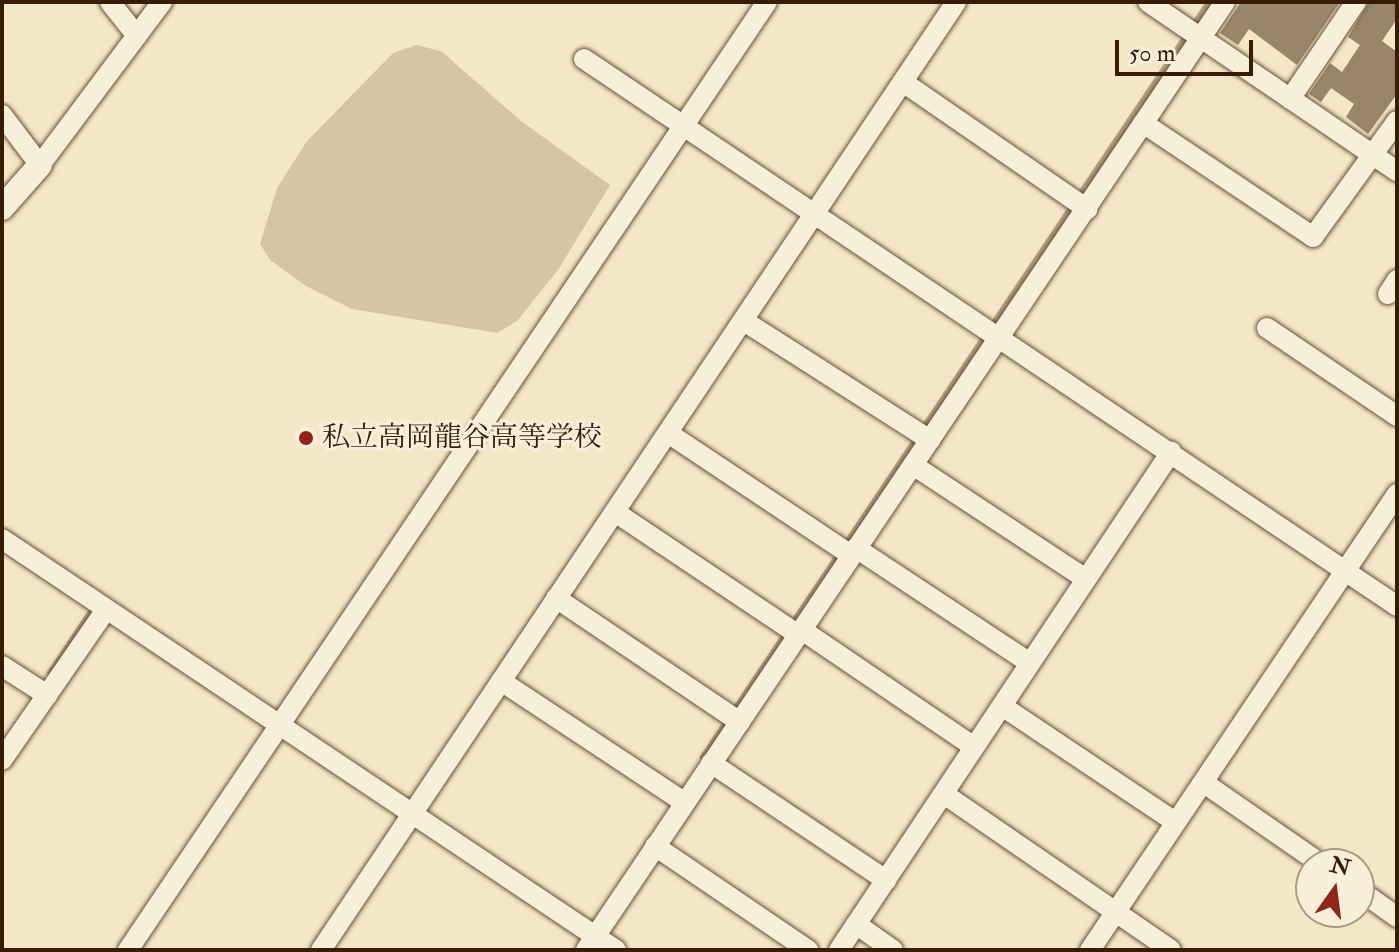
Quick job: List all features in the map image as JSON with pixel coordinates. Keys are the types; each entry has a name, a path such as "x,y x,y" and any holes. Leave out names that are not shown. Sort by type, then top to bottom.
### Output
{"street":[{"path":"110,2 137,36"},
{"path":"2,208 40,165 162,2"},
{"path":"128,950 767,2"},
{"path":"321,950 956,2"},
{"path":"1148,2 1397,171"},
{"path":"591,943 711,763 733,718 795,631 847,550 913,465 923,436 991,334 1080,204 1143,123 1193,33 1225,2"},
{"path":"1290,99 1356,2"},
{"path":"584,59 812,216 1171,452 1397,606"},
{"path":"903,82 1080,204"},
{"path":"2,115 40,165"},
{"path":"1143,123 1313,237 1397,121"},
{"path":"744,321 923,436"},
{"path":"1267,328 1397,416"},
{"path":"668,433 847,550 1028,662"},
{"path":"839,950 1002,706 1028,662 1171,452"},
{"path":"913,465 1086,579"},
{"path":"1090,950 1397,494"},
{"path":"615,512 973,746"},
{"path":"2,539 279,728 413,812 591,943 616,950"},
{"path":"556,598 733,718"},
{"path":"2,760 106,610"},
{"path":"2,666 47,695"},
{"path":"501,681 684,802"},
{"path":"1002,706 1175,822"},
{"path":"711,763 886,880"},
{"path":"1204,783 1298,848"},
{"path":"944,794 1171,950"},
{"path":"655,846 808,950"},
{"path":"1375,901 1397,917"},
{"path":"856,924 893,950"}],"shaded area":[{"path":"416,45 441,51 521,121 610,185 558,270 517,321 497,333 352,309 306,286 270,260 260,244 277,188 307,141 393,53"}],"building":[{"path":"1241,2 1340,2 1297,65 1249,29 1238,45 1220,33"},
{"path":"1369,2 1397,2 1397,19 1382,41 1397,52 1397,94 1368,134 1346,117 1354,104 1331,88 1321,102 1309,94 1330,63 1342,72 1360,45 1348,37"}],"waterway":[{"path":"703,757 1209,2"},
{"path":"50,673 90,613"}],"place":[{"name":"私立高岡龍谷高等学校","path":"306,438"}]}
